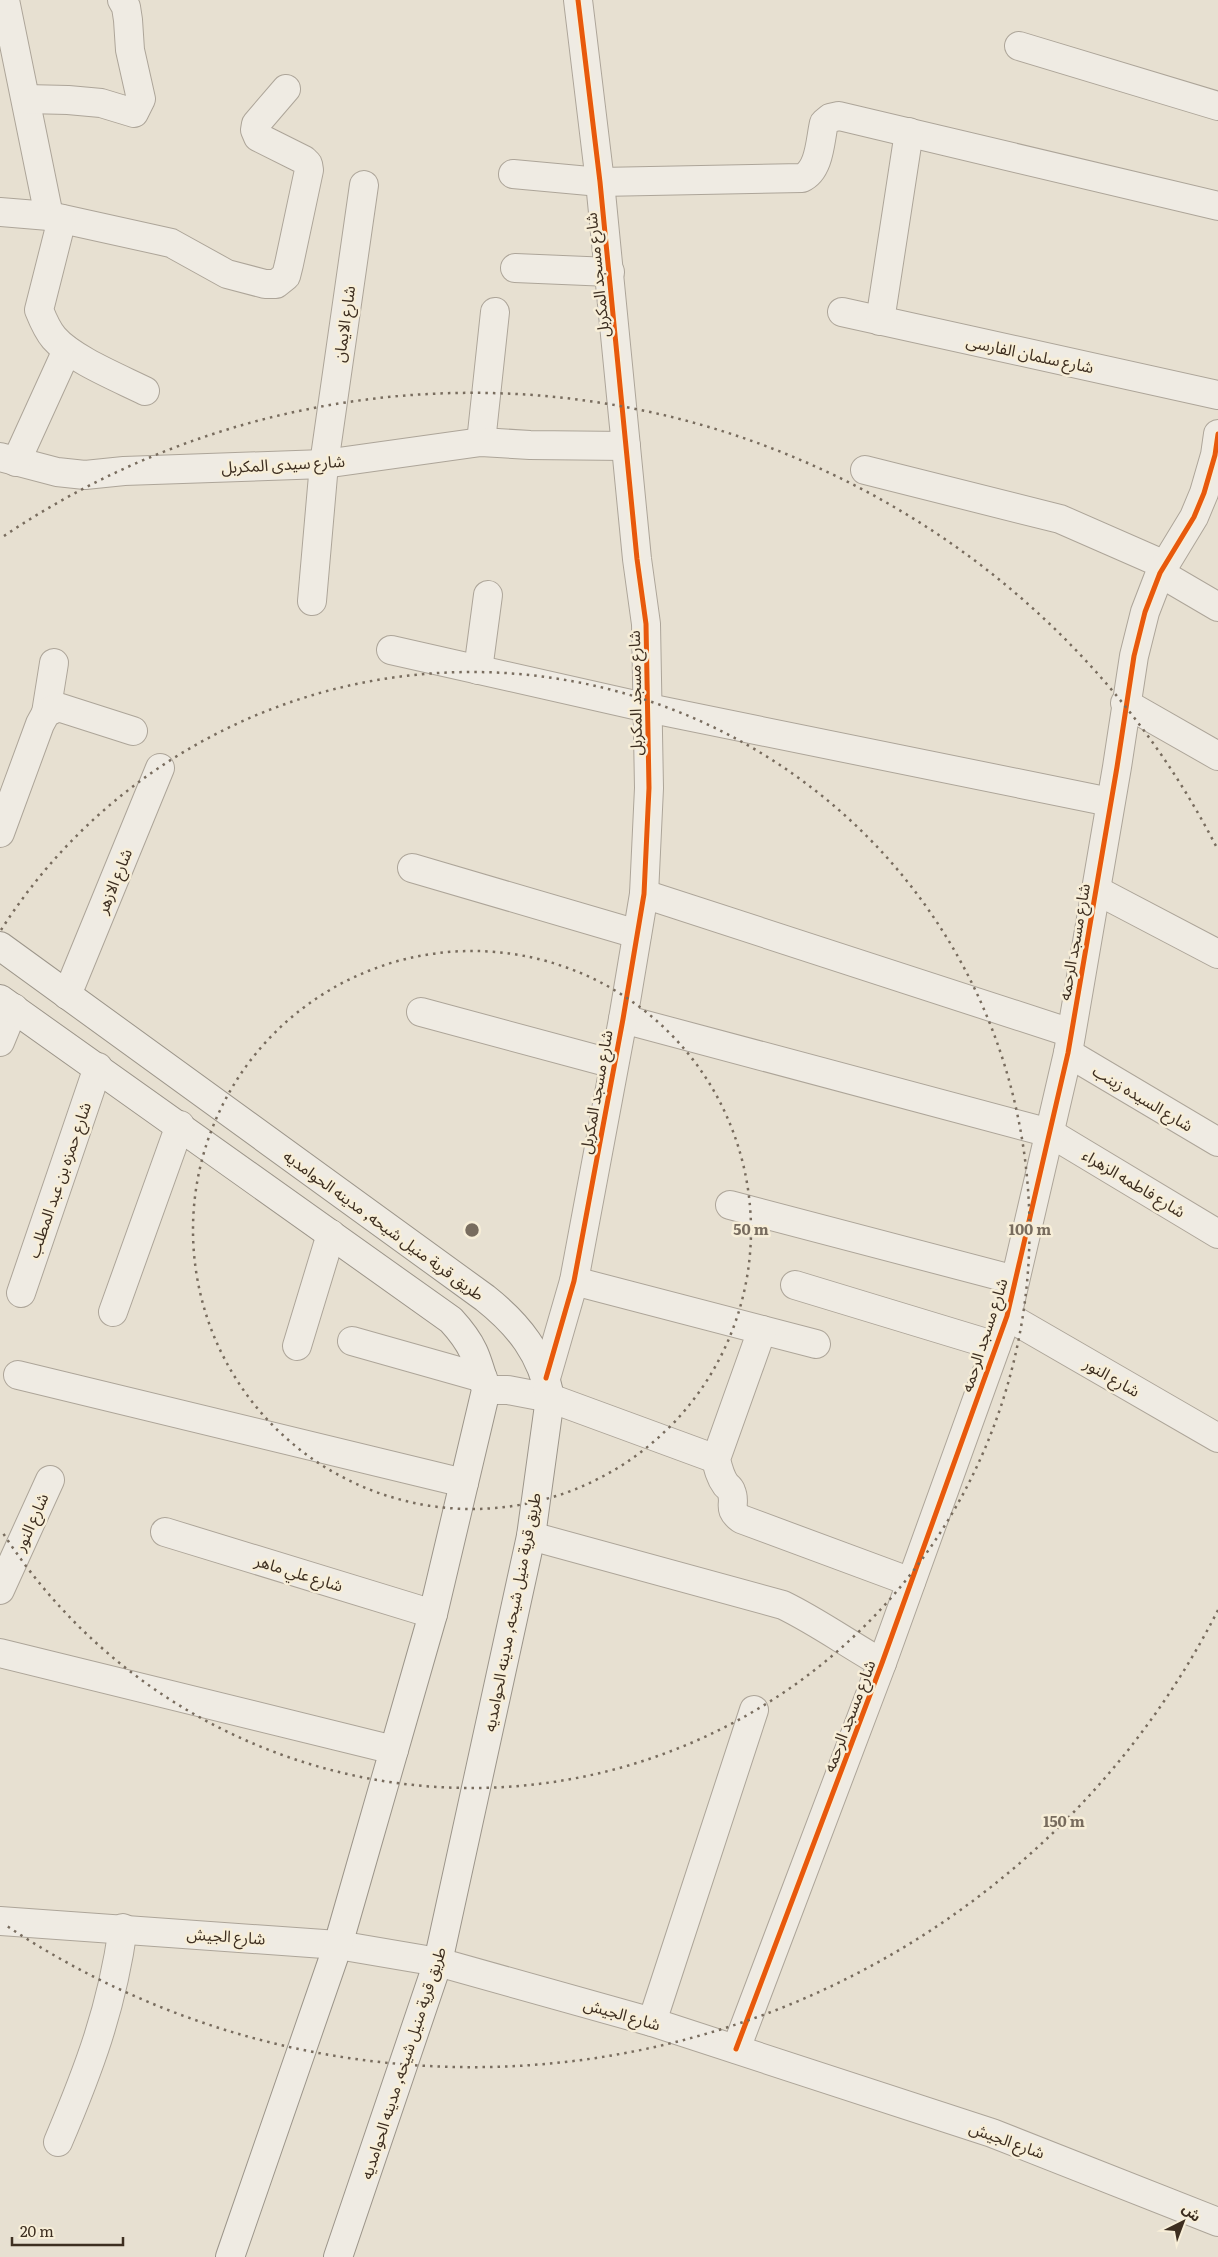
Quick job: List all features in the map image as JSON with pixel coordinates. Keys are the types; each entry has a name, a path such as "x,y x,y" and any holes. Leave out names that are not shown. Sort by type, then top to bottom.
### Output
{"street":[{"path":"5,0 26,99 56,217 39,310 44,324 54,338 67,350 145,391"},
{"path":"26,99 101,103 134,113 141,99 130,50 127,13 122,0"},
{"name":"شارع مسجد المكربل","path":"518,1388 574,1281 644,894 650,788 646,624 626,446 610,272 578,0"},
{"path":"1019,46 1218,106"},
{"path":"0,212 56,217 171,243 227,274 265,284 276,284 286,276 309,170 308,164 304,160 258,136 255,130 256,124 286,89"},
{"path":"513,174 600,182 802,178 809,175 815,165 824,123 830,118 839,116 1218,206"},
{"path":"880,320 909,132"},
{"name":"شارع الايمان","path":"312,601 324,464 364,185"},
{"path":"516,268 610,272"},
{"path":"480,442 495,312"},
{"name":"شارع سلمان الفارسى","path":"842,312 1218,395"},
{"path":"8,460 67,350"},
{"name":"شارع مسجد الرحمه","path":"736,2049 882,1663 1007,1316 1070,1043 1117,767 1125,704 1138,638 1163,569 1194,517 1211,496 1218,434"},
{"name":"شارع سيدى المكربل","path":"8,460 57,472 85,475 124,471 324,464 480,442 530,445 626,446"},
{"path":"865,470 1060,519 1163,569 1218,607"},
{"path":"478,670 488,595"},
{"path":"391,650 648,708 1110,802"},
{"path":"0,833 40,724 46,713 54,663"},
{"path":"1125,704 1218,756"},
{"path":"46,713 58,708 133,731"},
{"name":"شارع الازهر","path":"67,995 160,768"},
{"path":"412,868 637,934"},
{"path":"1096,890 1218,954"},
{"name":"شارع السيده زينب","path":"644,894 1070,1043 1218,1142"},
{"name":"طريق قرية منيل شيحه, مدينه الحوامديه","path":"0,946 509,1316 528,1340 518,1388 531,1536 438,1962 338,2257"},
{"path":"0,1042 7,1004"},
{"name":"طريق قرية منيل شيحه, مدينه الحوامديه","path":"7,1004 180,1125 451,1320 466,1336 477,1356 518,1388"},
{"path":"421,1012 614,1064"},
{"name":"شارع فاطمه الزهراء","path":"622,1019 1050,1133 1218,1234"},
{"name":"شارع حمزه بن عبد المطلب","path":"20,1293 98,1068"},
{"path":"113,1312 180,1125"},
{"path":"730,1205 1015,1280"},
{"path":"297,1346 331,1234"},
{"path":"574,1281 816,1344"},
{"path":"795,1285 996,1346"},
{"name":"شارع النور","path":"1007,1316 1218,1438"},
{"path":"762,1330 716,1459 722,1478 731,1490 734,1514 911,1582"},
{"path":"352,1341 518,1388 716,1459"},
{"path":"18,1375 464,1483"},
{"name":"طريق قرية منيل شيحه, مدينه الحوامديه","path":"230,2257 338,1945 433,1614 464,1483 518,1388"},
{"name":"شارع النور","path":"0,1590 50,1480"},
{"name":"شارع علي ماهر","path":"165,1532 433,1614"},
{"path":"531,1536 783,1605 812,1618 850,1645 882,1663"},
{"path":"0,1653 394,1750"},
{"path":"652,2022 754,1710"},
{"name":"شارع الجيش","path":"0,1921 122,1928 338,1945 438,1962 652,2022 992,2133 1218,2222"},
{"path":"58,2142 87,2073 103,2025 117,1971 122,1928"}],"cycle path":[{"path":"546,1378 574,1281 623,1019 644,894 649,788 646,624 637,559 600,182 578,0"},
{"path":"736,2049 882,1663 1007,1316 1068,1053 1134,656 1145,612 1160,573 1194,517 1204,493 1215,455 1218,434"}]}
